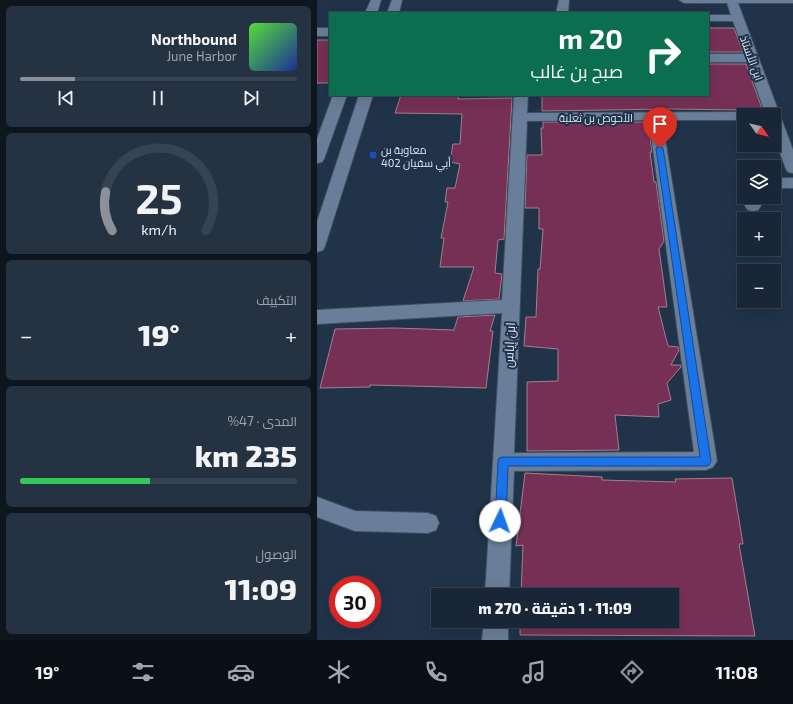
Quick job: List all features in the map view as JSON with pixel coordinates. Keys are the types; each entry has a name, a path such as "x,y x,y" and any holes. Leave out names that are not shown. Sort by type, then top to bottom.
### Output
{"street":[{"path":"371,12 375,0"},
{"path":"393,12 397,0"},
{"path":"562,12 564,0"},
{"path":"687,12 684,0 793,0"},
{"name":"ابن الأستاذ","path":"731,0 770,108"},
{"path":"709,18 738,18"},
{"path":"317,32 329,32"},
{"path":"709,58 752,58"},
{"path":"317,158 341,96"},
{"path":"317,246 366,96"},
{"name":"ابن إياس","path":"497,588 521,96"},
{"name":"الأحوص بن ثعلبة","path":"519,118 737,116"},
{"path":"503,462 706,461 655,117"},
{"name":"ابن الأستاذ","path":"781,137 793,169"},
{"path":"781,183 793,183"},
{"path":"317,317 511,306"},
{"path":"317,507 355,521 428,523"},
{"path":"495,640 496,628"}],"building":[{"path":"709,28 734,28 743,52 709,52"},
{"path":"317,40 329,40 329,83 317,83"},
{"path":"709,64 746,64 762,108 737,108 737,110 669,109 542,111 542,96 709,96"},
{"path":"401,96 459,96 458,99 512,98 504,239 498,240 495,273 502,274 499,299 463,301 474,267 440,267 444,238 441,238 448,202 445,202 447,188 455,188 460,164 450,162 453,144 460,144 462,114 395,113"},
{"path":"543,122 648,122 654,182 656,182 664,241 659,249 667,307 658,307 668,346 678,347 679,350 671,365 681,365 681,367 667,383 671,400 658,404 659,417 615,415 619,450 527,451 527,382 558,381 558,349 524,346 526,317 536,317 538,269 540,269 543,229 539,229 539,208 525,208 527,155 542,155 541,128 543,128"},
{"path":"495,315 490,331 493,331 486,388 370,385 370,387 320,388 335,329 394,328 454,330 458,317"},
{"path":"525,473 602,477 602,480 676,482 675,479 732,478 743,544 739,544 755,636 520,635 520,628 679,628 679,588 521,588 523,545 516,546"}],"place":[{"name":"معاوية بن أبي سفيان 402","path":"373,155"}],"route":[{"path":"500,521 503,462 706,461 660,148"}]}
